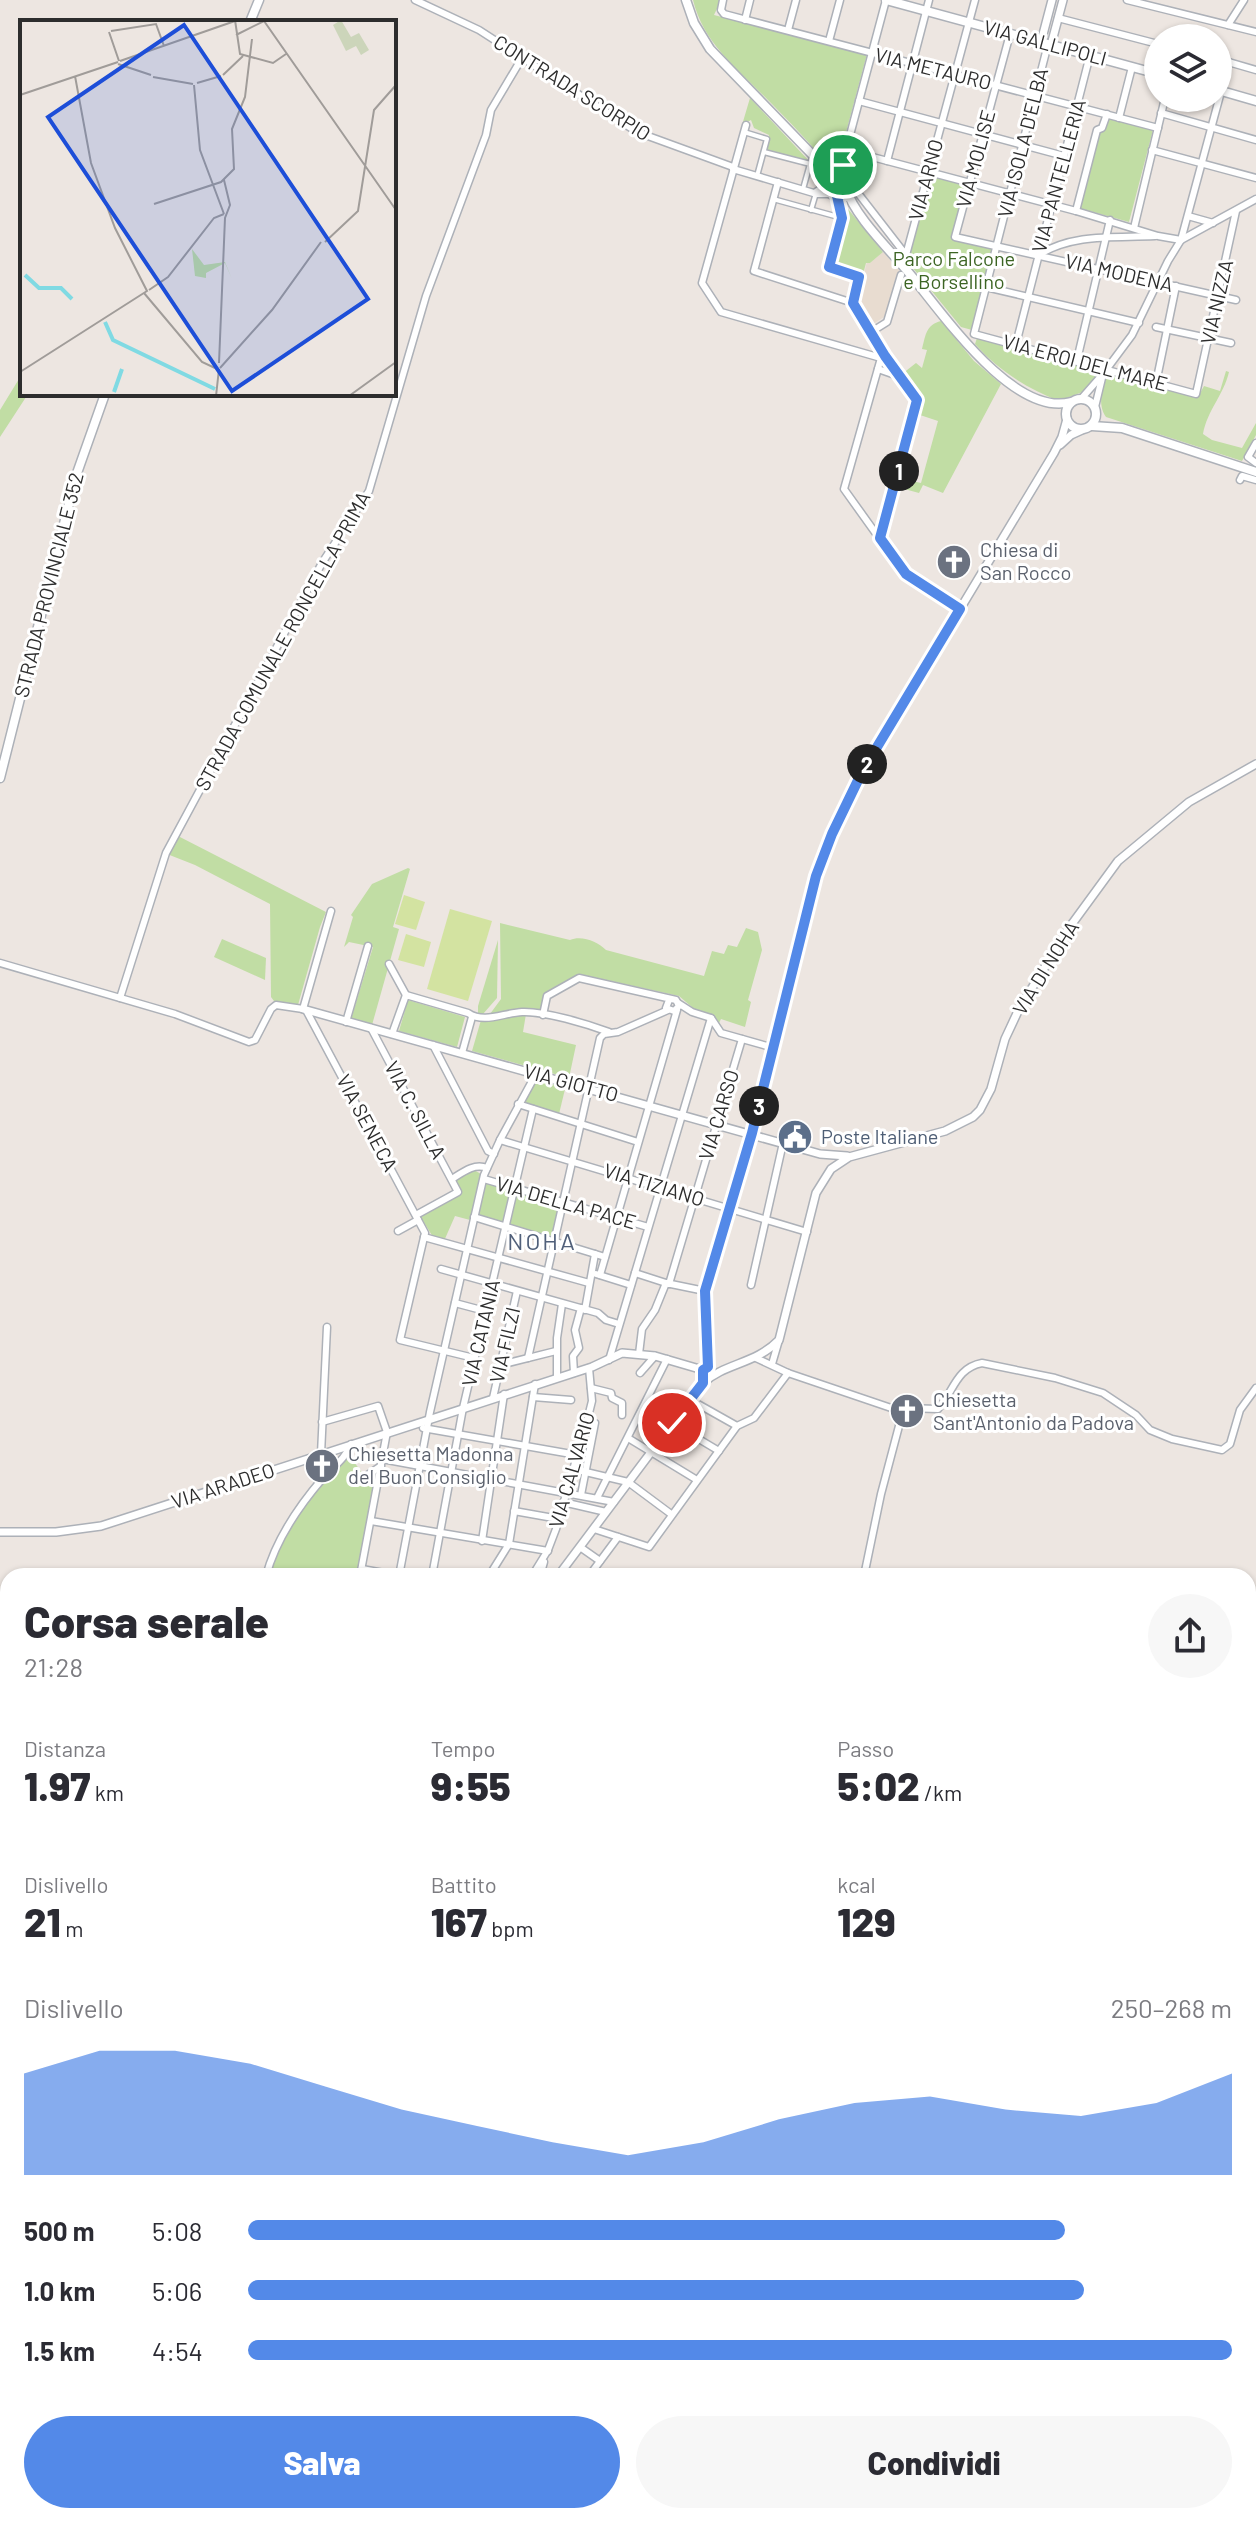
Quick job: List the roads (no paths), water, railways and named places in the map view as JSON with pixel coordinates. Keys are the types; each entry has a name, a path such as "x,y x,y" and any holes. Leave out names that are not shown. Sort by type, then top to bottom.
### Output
{"main road":[{"path":"251,20 259,0"},
{"name":"VIA GALLIPOLI","path":"886,0 1144,70"},
{"path":"686,1 694,23 710,49 833,179 850,188 865,220"},
{"path":"1232,95 1256,101"},
{"path":"833,179 836,195 865,220 979,358 1011,384 1066,416 1071,425 1082,430 1092,426 1122,428"},
{"path":"836,195 850,188"},
{"name":"STRADA PROVINCIALE 352","path":"0,778 76,476 104,396"},
{"path":"1042,400 1059,405 1081,399 1089,401 1103,420 1256,472"},
{"path":"1066,416 1071,402"},
{"path":"1092,426 1096,410"}],"street":[{"name":"CONTRADA SCORPIO","path":"415,0 479,30 637,132 757,176 836,195"},
{"name":"VIA METAURO","path":"723,0 723,13 745,20 1158,128"},
{"path":"745,20 750,0"},
{"path":"788,30 796,0"},
{"path":"829,41 840,0"},
{"path":"811,210 815,192 833,179 843,165 886,0"},
{"path":"887,161 929,0"},
{"name":"VIA ARNO","path":"850,188 906,255 975,0"},
{"path":"1047,44 1052,0"},
{"path":"1047,44 1063,0"},
{"path":"1127,0 1224,24"},
{"path":"1229,24 1244,0"},
{"path":"1058,18 1144,40"},
{"path":"1232,26 1256,32"},
{"name":"VIA MOLISE","path":"955,237 1010,34"},
{"name":"VIA ISOLA D'ELBA","path":"974,334 1024,146 1047,44"},
{"name":"VIA PANTELLERIA","path":"1016,344 1090,55"},
{"name":"STRADA COMUNALE RONCELLA PRIMA","path":"120,998 166,853 322,563 369,491 426,296 486,135 491,110 522,58"},
{"path":"1232,63 1256,70"},
{"path":"1119,118 1132,67"},
{"path":"859,101 1064,156"},
{"path":"1081,399 1139,323 1181,240 1214,112"},
{"path":"1134,228 1161,113 1256,140"},
{"path":"1076,211 1097,130 1102,128 1107,114"},
{"path":"757,176 767,139 745,128 702,283 721,312 883,357"},
{"path":"846,150 1181,240 1256,199"},
{"path":"1152,150 1256,178"},
{"path":"764,152 811,157 803,189"},
{"path":"778,182 754,271 853,303 883,357 917,400 880,538"},
{"path":"836,195 842,218 829,267 859,277 853,303"},
{"path":"773,199 842,218"},
{"name":"VIA NIZZA","path":"1196,394 1236,211"},
{"path":"1188,216 1213,223"},
{"path":"1077,360 1110,220"},
{"path":"1038,255 1083,238 1158,236"},
{"name":"VIA MODENA","path":"955,237 1236,300"},
{"path":"864,352 871,332 887,322 901,275"},
{"path":"1156,383 1176,286"},
{"path":"986,287 1139,323"},
{"path":"1156,327 1231,343"},
{"name":"VIA EROI DEL MARE","path":"974,334 1196,394"},
{"path":"883,357 844,489 906,574 960,609"},
{"path":"878,369 898,376"},
{"path":"1096,410 1105,371"},
{"path":"565,1568 706,1373 705,1291 752,1133 822,858 850,794 1054,453 1062,437 1066,416"},
{"path":"1054,453 1071,435 1082,430"},
{"path":"1256,443 1248,457 1256,463"},
{"path":"1240,480 1242,476 1256,480"},
{"name":"VIA DI NOHA","path":"849,1157 945,1131 973,1117 991,1089 1005,1039 1015,1017 1069,928 1118,861 1179,809 1256,764"},
{"path":"0,963 175,1014 249,1042 255,1040 276,1005 304,1010 331,911"},
{"path":"346,1022 368,946"},
{"path":"389,964 406,995 468,1013 472,1017 524,1012 618,1032 678,1006"},
{"path":"543,1015 547,996 579,978 673,999 678,1006 711,1018 721,1033 774,1048"},
{"path":"392,1034 406,995"},
{"path":"668,1010 666,1005 669,1000"},
{"path":"600,1275 678,1006"},
{"name":"VIA GIOTTO","path":"304,1010 650,1104 820,1154 849,1157"},
{"name":"VIA SENECA","path":"304,1010 425,1233 424,1237"},
{"path":"462,1053 472,1017"},
{"path":"609,1361 711,1018"},
{"name":"VIA C. SILLA","path":"371,1028 458,1192 417,1218"},
{"path":"528,1358 600,1038 609,1032"},
{"name":"VIA CARSO","path":"639,1354 642,1329 668,1284 742,1039"},
{"path":"433,1045 488,1151 494,1154"},
{"path":"401,1568 419,1467 484,1179 500,1140 536,1074"},
{"path":"518,1104 638,1142"},
{"name":"VIA CATANIA","path":"433,1568 463,1408 533,1109"},
{"name":"VIA TIZIANO","path":"500,1140 572,1159 807,1232"},
{"path":"751,1285 783,1143"},
{"path":"820,1154 831,1169"},
{"path":"772,1364 816,1193 831,1169 849,1157"},
{"path":"452,1179 474,1167 487,1168"},
{"name":"VIA DELLA PACE","path":"484,1179 648,1227"},
{"path":"474,1217 605,1257"},
{"path":"398,1231 417,1218"},
{"path":"474,1358 400,1340 424,1237 589,1283"},
{"path":"574,1373 573,1356 579,1348 575,1330 595,1254"},
{"path":"441,1269 598,1313 606,1320 619,1324"},
{"path":"591,1273 631,1285"},
{"path":"635,1273 668,1284 705,1291"},
{"name":"VIA FILZI","path":"493,1398 517,1291"},
{"path":"455,1303 485,1311"},
{"path":"557,1378 556,1351 562,1304"},
{"path":"321,1454 327,1327"},
{"path":"639,1354 667,1359 706,1373 756,1358 779,1340"},
{"path":"500,1365 556,1351"},
{"name":"VIA ARADEO","path":"0,1532 56,1532 101,1526 574,1373 622,1353 639,1354"},
{"path":"640,1373 655,1356"},
{"path":"756,1358 788,1373 900,1411 905,1408 938,1409 958,1376 971,1365 982,1363 1055,1378 1103,1393 1136,1415 1150,1430 1172,1439 1222,1450 1230,1444 1240,1410 1256,1388"},
{"path":"597,1498 667,1359"},
{"name":"VIA CALVARIO","path":"542,1568 592,1401 589,1368"},
{"path":"594,1529 649,1547 737,1426 754,1418 788,1373"},
{"path":"494,1568 509,1544 535,1384"},
{"path":"591,1388 611,1393 612,1398 622,1403 622,1415"},
{"path":"482,1541 504,1394"},
{"path":"533,1397 571,1400"},
{"path":"689,1399 737,1426"},
{"path":"322,1422 378,1406 387,1432 362,1568"},
{"path":"866,1568 900,1411"},
{"path":"581,1495 595,1423 587,1421"},
{"path":"672,1423 719,1451"},
{"path":"414,1424 427,1430 577,1455"},
{"path":"628,1438 697,1480"},
{"path":"269,1568 292,1518 351,1444"},
{"path":"366,1476 382,1462 614,1502"},
{"path":"573,1469 628,1482 671,1514"},
{"path":"563,1502 606,1512"},
{"path":"514,1511 559,1519"},
{"path":"371,1521 548,1550"},
{"path":"595,1568 618,1537"},
{"path":"580,1547 600,1561"},
{"name":"VIA CALVARIO","path":"537,1568 548,1550"}],"place":[{"name":"Chiesa di San Rocco","path":"954,562"},
{"name":"Poste Italiane","path":"795,1137"},
{"name":"Chiesetta Sant'Antonio da Padova","path":"907,1411"},
{"name":"Chiesetta Madonna del Buon Consiglio","path":"322,1466"}],"district":[{"name":"NOHA","path":"542,1242"}],"park label":[{"name":"Parco Falcone e Borsellino","path":"954,270"}]}
